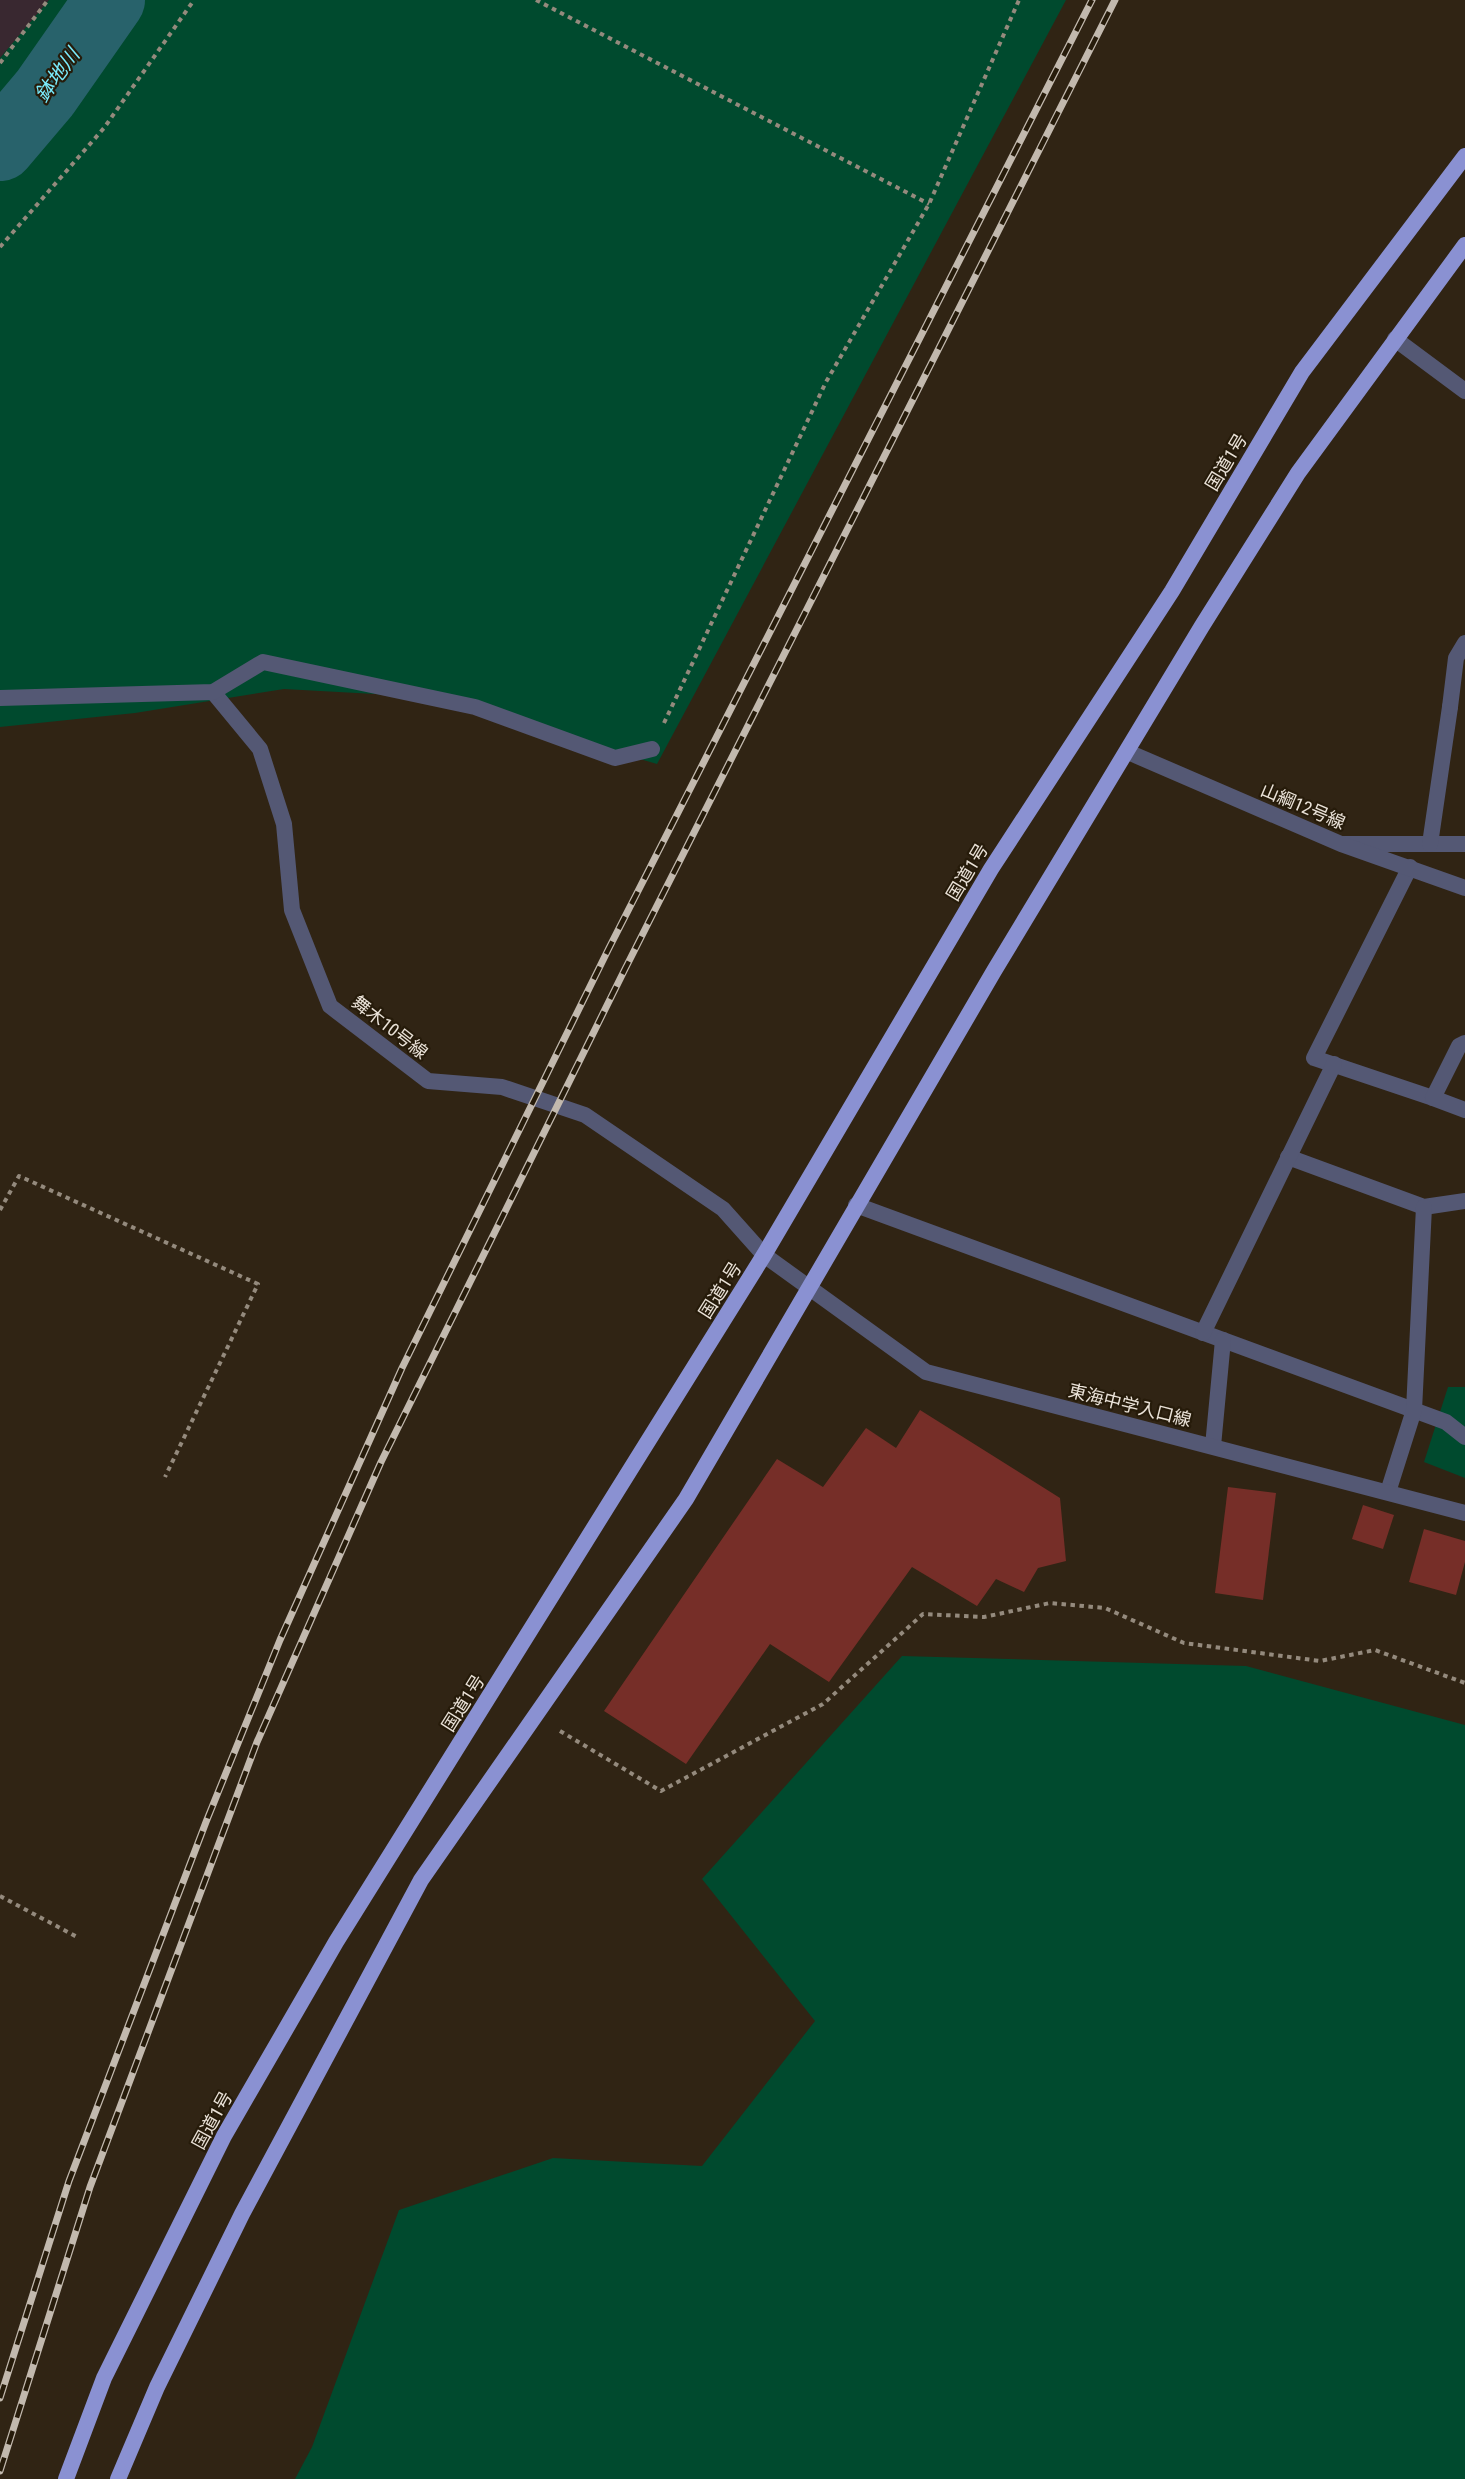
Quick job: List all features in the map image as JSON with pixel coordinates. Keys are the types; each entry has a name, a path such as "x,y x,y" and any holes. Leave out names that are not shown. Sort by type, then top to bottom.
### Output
{"highway":[{"name":"国道1号","path":"66,2479 104,2378 224,2136 336,1942 764,1256 991,869 1172,591 1302,372 1465,156"},
{"path":"118,2479 157,2387 242,2214 421,1880 686,1499 994,971 1202,626 1298,472 1465,245"}],"street":[{"path":"1395,339 1465,391"},
{"path":"1430,844 1456,658 1465,643"},
{"path":"0,698 213,692 263,662 475,707 615,759 652,749"},
{"name":"舞木10号線","path":"213,692 260,748 284,824 292,910 330,1006 428,1081 501,1087 585,1116 723,1209 764,1256 807,1288"},
{"name":"山綱12号線","path":"1128,752 1341,844 1465,888"},
{"path":"1341,844 1465,844"},
{"path":"1410,867 1314,1058 1465,1110"},
{"path":"1433,1098 1459,1046 1465,1043"},
{"path":"1203,1333 1334,1064"},
{"path":"1288,1157 1424,1207 1465,1201"},
{"path":"856,1205 1446,1422 1465,1437"},
{"path":"1388,1492 1414,1410 1424,1207"},
{"name":"東海中学入口線","path":"807,1288 926,1372 1465,1513"},
{"path":"1213,1446 1223,1340"}],"path":[{"path":"0,63 48,0"},
{"path":"0,247 104,128 194,0"},
{"path":"536,0 929,204"},
{"path":"652,749 826,382 929,204 1019,0"},
{"path":"0,1208 19,1176 258,1284 165,1477"},
{"path":"536,1716 661,1791 823,1704 923,1614 984,1617 1050,1603 1105,1608 1184,1642 1195,1644 1320,1661 1375,1650 1465,1683"},
{"path":"0,1896 79,1938"}],"shaded area":[{"path":"0,0 49,0 0,58"}],"green space":[{"path":"49,0 1066,0 657,764 429,697 284,689 135,713 0,727 0,58"},
{"path":"1448,1387 1465,1387 1465,1478 1424,1462"},
{"path":"902,1656 1246,1666 1465,1725 1465,2479 295,2479 312,2447 399,2210 553,2158 702,2166 815,2021 702,1879"}],"building":[{"path":"920,1410 1060,1498 1066,1561 1038,1568 1024,1592 996,1579 977,1606 912,1567 829,1682 770,1644 686,1764 604,1711 777,1459 823,1487 866,1428 896,1448"},
{"path":"1228,1487 1276,1493 1263,1600 1215,1593"},
{"path":"1363,1505 1394,1515 1383,1549 1352,1539"},
{"path":"1424,1529 1465,1541 1465,1562 1456,1595 1409,1582"}],"waterway":[{"name":"鉢地川","path":"0,146 45,93 110,0"}],"railway":[{"path":"0,2398 69,2181 206,1822 280,1640 402,1368 609,948 1092,0"},
{"path":"0,2471 90,2187 257,1742 381,1462 625,969 1115,0"}]}
